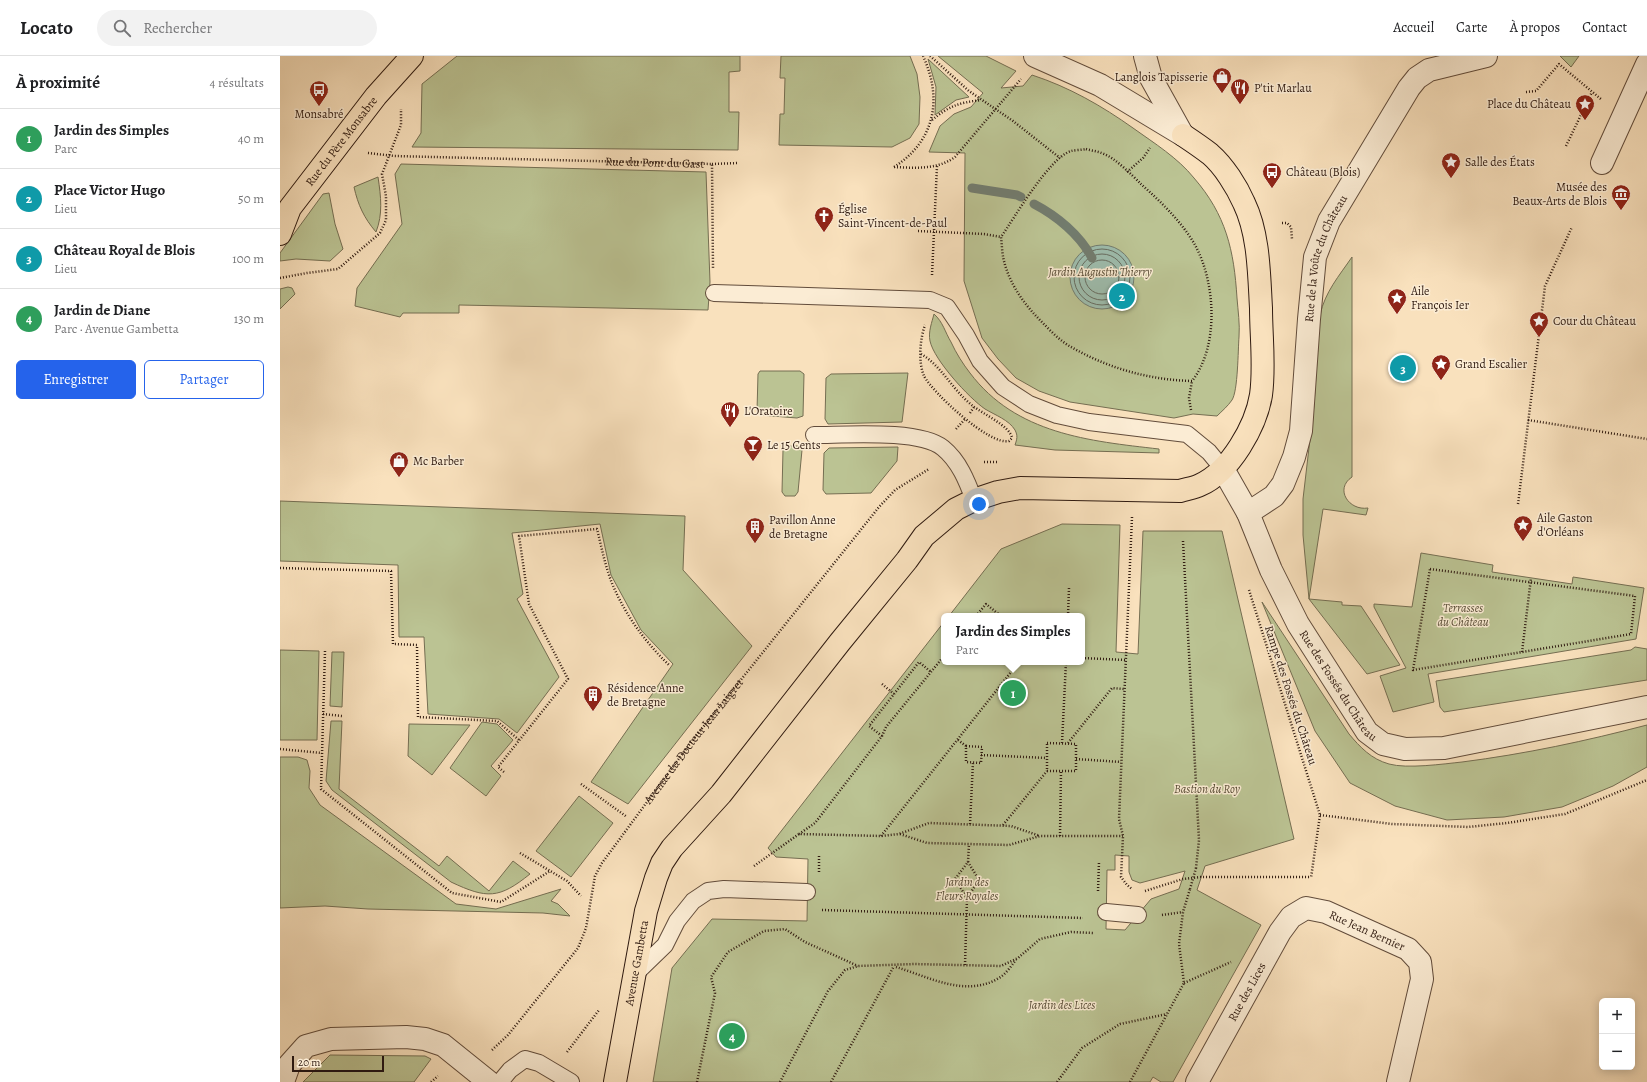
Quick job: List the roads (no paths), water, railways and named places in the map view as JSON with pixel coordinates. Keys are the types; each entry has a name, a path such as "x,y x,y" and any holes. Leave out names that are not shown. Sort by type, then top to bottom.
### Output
{"main road":[{"name":"Rue du Père Monsabre","path":"280,234 285,205 335,149 376,96 412,56"},
{"name":"Avenue Gambetta","path":"612,1082 635,974 646,911 662,863 672,848 721,794 835,648 907,560 924,536 956,509 974,500 998,492 1020,488 1180,491 1201,485 1223,469 1236,452 1253,424 1261,396 1262,367 1260,296 1252,227 1245,204 1232,182 1211,155 1183,135"}],"street":[{"path":"1035,56 1100,85 1183,135"},
{"path":"1145,56 1150,78 1162,102 1183,135"},
{"name":"Rue de la Voûte du Château","path":"1248,513 1274,496 1283,484 1294,457 1301,431 1309,311 1316,257 1329,221 1409,88 1417,78 1428,70 1486,56"},
{"path":"1602,163 1647,64"},
{"name":"Rue des Fossés du Château","path":"1223,469 1248,513 1271,570 1298,624 1367,732 1384,744 1405,749 1444,748 1647,707"},
{"name":"Rue des Lices","path":"1197,1082 1280,932 1291,917 1306,908"},
{"name":"Rue Jean Bernier","path":"1306,908 1326,912 1408,949 1420,962 1422,979 1398,1082"},
{"path":"283,1082 289,1065 306,1046 331,1039 406,1037 425,1039 443,1046 489,1082"}],"lane":[{"path":"714,293 930,300 946,307 966,335 980,361 1003,387 1029,404 1057,415 1089,422 1187,434 1209,452 1223,469"},
{"path":"814,435 900,435 931,441 942,447 966,477 974,500"},
{"path":"635,974 665,945 677,921 693,901 708,891 724,889 807,892"},
{"path":"1106,912 1138,915"},
{"path":"500,1082 510,1070 525,1059 539,1063 571,1082"}],"water":[{"path":"1102,245 1120,251 1128,259 1134,277 1128,295 1120,303 1102,309 1084,303 1076,295 1070,277 1076,259 1084,251"}],"waterway":[{"path":"972,188 1017,195 1021,197"},
{"path":"1034,204 1051,214 1067,227 1081,242 1092,258"}],"place":[{"name":"Langlois Tapisserie","path":"1222,94"},
{"name":"P'tit Marlau","path":"1240,105"},
{"name":"Monsabré","path":"319,107"},
{"name":"Place du Château","path":"1585,121"},
{"name":"Salle des États","path":"1451,179"},
{"name":"Château (Blois)","path":"1272,189"},
{"name":"Musée des Beaux-Arts de Blois","path":"1621,211"},
{"name":"Église Saint-Vincent-de-Paul","path":"824,233"},
{"name":"Place Victor Hugo","path":"1122,296"},
{"name":"Aile François Ier","path":"1397,315"},
{"name":"Cour du Château","path":"1539,338"},
{"name":"Château Royal de Blois","path":"1403,368"},
{"name":"Grand Escalier","path":"1441,381"},
{"name":"L'Oratoire","path":"730,428"},
{"name":"Le 15 Cents","path":"753,462"},
{"name":"Mc Barber","path":"399,478"},
{"name":"Aile Gaston d'Orléans","path":"1523,542"},
{"name":"Pavillon Anne de Bretagne","path":"755,544"},
{"name":"Jardin des Simples","path":"1013,693"},
{"name":"Résidence Anne de Bretagne","path":"593,712"},
{"name":"Jardin de Diane","path":"732,1036"}],"park label":[{"name":"Jardin Augustin Thierry","path":"1100,272"},
{"name":"Terrasses du Château","path":"1463,615"},
{"name":"Bastion du Roy","path":"1207,789"},
{"name":"Jardin des Fleurs Royales","path":"967,889"},
{"name":"Jardin des Lices","path":"1062,1005"}]}
